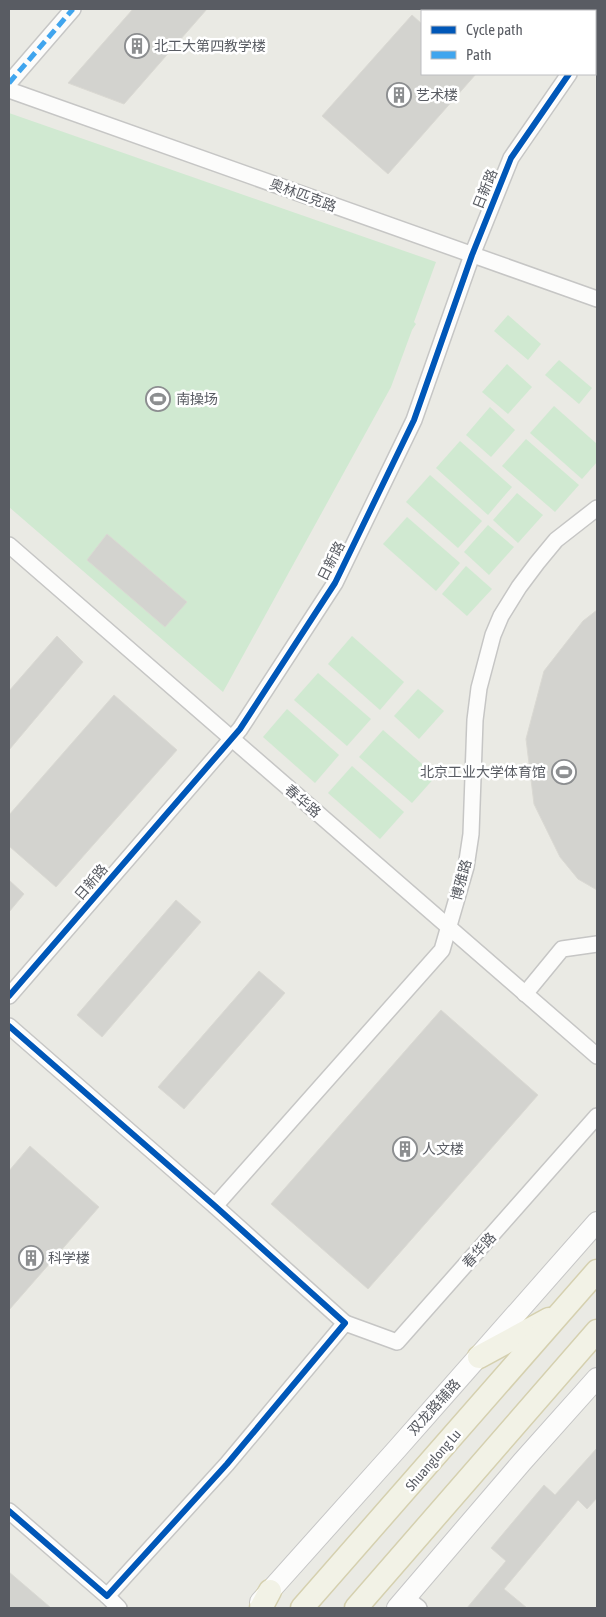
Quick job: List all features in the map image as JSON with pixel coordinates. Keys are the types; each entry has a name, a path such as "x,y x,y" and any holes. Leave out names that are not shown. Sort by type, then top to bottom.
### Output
{"main road":[{"name":"双龙路辅路","path":"265,1600 597,1222"},
{"name":"Shuanglong Lu","path":"302,1608 597,1272"},
{"path":"479,1356 563,1311"},
{"path":"356,1608 597,1331"},
{"path":"407,1605 522,1462 597,1378"},
{"path":"254,1608 265,1600"}],"street":[{"path":"9,83 73,9"},
{"name":"日新路","path":"9,996 240,728 335,583 414,420 472,255 511,158 568,75"},
{"name":"奥林匹克路","path":"9,90 597,299"},
{"name":"博雅路","path":"216,1206 442,950 466,868 471,834 475,720 479,688 493,635 515,594 556,540 597,508"},
{"name":"春华路","path":"9,545 597,1056"},
{"path":"525,994 562,949 597,944"},
{"path":"9,1026 216,1206 345,1323 227,1464 108,1596"},
{"name":"春华路","path":"345,1323 397,1342 597,1116"},
{"path":"9,1511 120,1608"}],"green space":[{"path":"9,113 436,262 414,322 416,324 412,330 391,387 223,692 9,507"},
{"path":"508,315 541,344 528,360 494,331"},
{"path":"559,360 592,388 579,404 545,375"},
{"path":"507,364 532,387 508,414 482,392"},
{"path":"554,406 597,444 597,462 582,479 530,433"},
{"path":"490,407 515,430 491,457 466,435"},
{"path":"526,439 579,485 555,512 502,466"},
{"path":"460,441 512,487 488,515 436,468"},
{"path":"430,475 482,521 458,548 406,502"},
{"path":"517,493 543,515 518,543 493,520"},
{"path":"407,517 460,563 436,591 383,544"},
{"path":"488,525 514,547 489,575 464,552"},
{"path":"466,566 492,589 467,616 442,594"},
{"path":"352,636 404,682 380,710 328,664"},
{"path":"318,673 371,719 347,746 294,700"},
{"path":"418,689 444,711 419,739 394,716"},
{"path":"287,709 339,755 315,783 263,737"},
{"path":"383,730 436,776 412,803 359,757"},
{"path":"352,766 404,812 380,839 328,793"}],"building":[{"name":"北工大第四教学楼","path":"133,9 207,9 124,104 68,83"},
{"name":"艺术楼","path":"412,15 421,23 421,75 475,75 388,174 322,116"},
{"path":"107,534 187,602 165,627 87,560"},
{"name":"北京工业大学体育馆","path":"597,610 597,890 578,879 560,857 534,804 526,739 544,671 583,621"},
{"path":"57,636 83,662 9,750 9,691"},
{"path":"114,695 177,750 56,887 9,846 9,815"},
{"path":"9,880 24,894 9,912"},
{"path":"176,900 201,922 102,1037 77,1015"},
{"path":"259,971 285,993 184,1109 158,1087"},
{"name":"人文楼","path":"441,1010 538,1095 368,1289 271,1204"},
{"name":"科学楼","path":"30,1146 99,1207 9,1310 9,1171"},
{"path":"597,1448 597,1498 587,1509 578,1500 504,1589 527,1608 467,1608 506,1561 491,1548 544,1485 555,1495"},
{"path":"9,1572 51,1608 9,1608"}],"marked path":[{"path":"9,83 73,9"}],"cycle path":[{"path":"9,996 240,729 335,583 414,420 472,255 511,158 568,75"},
{"path":"9,1026 215,1206 345,1323 227,1464 107,1596 9,1511"}],"place":[{"name":"北工大第四教学楼","path":"137,46"},
{"name":"艺术楼","path":"399,95"},
{"name":"南操场","path":"158,399"},
{"name":"北京工业大学体育馆","path":"564,772"},
{"name":"人文楼","path":"405,1149"},
{"name":"科学楼","path":"31,1258"}]}
